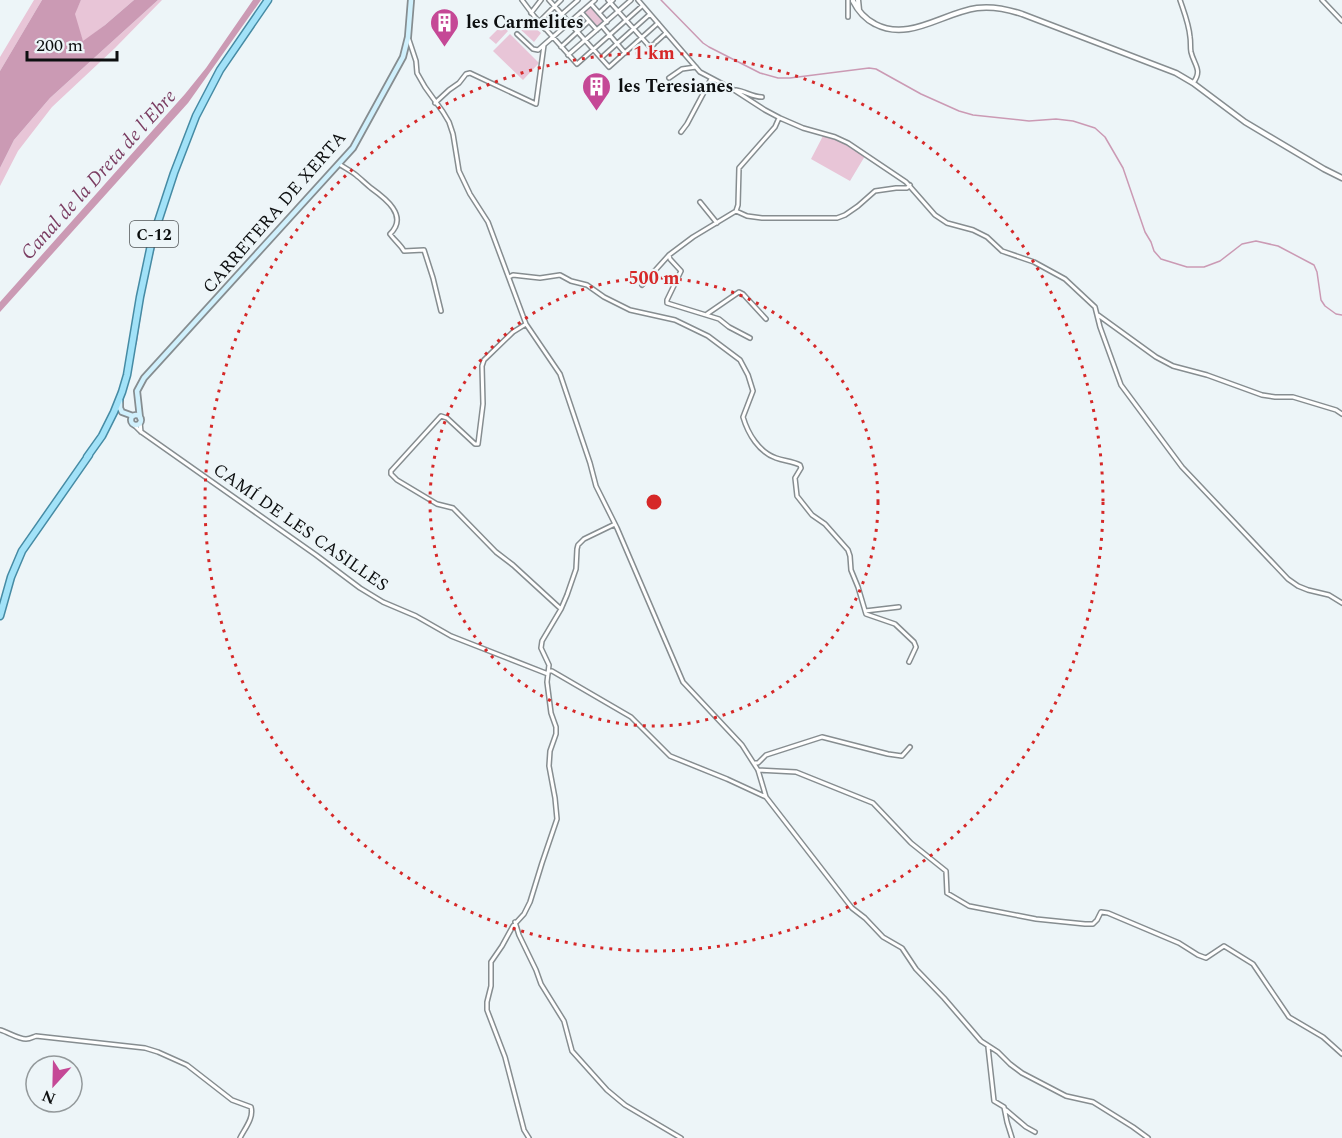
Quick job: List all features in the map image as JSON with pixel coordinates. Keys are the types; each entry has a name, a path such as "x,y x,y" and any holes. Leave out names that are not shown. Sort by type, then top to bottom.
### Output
{"main road":[{"name":"C-12","path":"0,616 10,577 22,551 118,413 152,240 174,173 196,116 220,70 268,0"},
{"name":"CARRETERA DE XERTA","path":"138,405 137,391 141,381 353,148 403,57 408,37 411,0"},
{"name":"C-12","path":"87,457 108,418 122,384 133,340"},
{"path":"122,384 114,408 132,423 138,424 140,420"},
{"path":"132,423 131,418 138,405"},
{"path":"138,405 140,420"},
{"path":"101,431 111,415 118,413 138,415 140,420"}],"street":[{"path":"522,0 576,64 643,6"},
{"path":"531,13 541,0"},
{"path":"549,0 609,67 658,23"},
{"path":"539,22 561,0"},
{"path":"545,29 578,0"},
{"path":"517,34 535,50 538,50 595,0"},
{"path":"568,55 631,0"},
{"path":"638,0 700,72 780,118 839,139 910,185 935,215 947,223 973,230 987,237 1002,251 1034,262 1065,279 1094,305 1121,385 1182,467 1288,579 1298,586 1329,596 1342,603"},
{"path":"850,1 858,0 859,10"},
{"path":"1180,0 1187,19 1191,52 1198,74 1193,83"},
{"path":"1323,0 1342,21"},
{"path":"599,13 610,1 650,47 667,33"},
{"path":"850,1 868,20 881,27 894,30 916,28 970,9 1001,8 1022,14 1176,73 1245,122 1342,178"},
{"path":"848,17 850,1"},
{"path":"591,4 607,22"},
{"path":"581,12 597,30"},
{"path":"601,58 650,14"},
{"path":"561,47 589,21"},
{"path":"602,26 625,53"},
{"path":"408,37 416,61 417,73 449,122 459,171 470,194 488,222 526,324 560,374 596,486 615,524 682,682 742,745 755,763 766,797 852,908 883,937 902,948 916,969 981,1041 1022,1073 1066,1096 1093,1102 1148,1138"},
{"path":"435,103 466,74 470,73 536,104 544,45"},
{"path":"669,78 682,69 696,67"},
{"path":"681,132 711,79"},
{"path":"734,90 762,97"},
{"path":"642,285 669,255 693,237 736,212 738,168 775,127 780,118"},
{"path":"339,164 381,194 394,208 396,222 390,234 404,251 424,250 441,311"},
{"path":"736,212 762,218 837,218 858,206 874,191 907,188 910,185"},
{"path":"700,202 717,223"},
{"path":"669,255 681,271 667,302 721,320 750,338"},
{"path":"509,277 513,275 540,278 561,275 572,282 587,285 604,297 630,310 677,321 710,338 740,360 753,388 743,416 751,437 756,444 773,456 801,466 795,478 798,498 848,550 851,570 867,615 895,624 915,643 916,647 909,662"},
{"path":"707,314 739,292 766,319"},
{"path":"1097,314 1156,357 1173,366 1207,375 1262,395 1293,397 1336,410 1342,414"},
{"path":"526,324 513,332 484,360 482,366 483,404 478,444 475,444 447,418 441,416 391,471 391,474 436,504 453,508 496,552 561,609"},
{"path":"140,420 142,433"},
{"name":"CAMÍ DE LES CASILLES","path":"132,423 137,430 383,602 416,616 452,636 549,673 552,671 631,717 670,756 766,797"},
{"path":"529,1138 524,1130 505,1057 486,1006 491,986 491,962 530,902 557,819 549,766 556,731 551,713 548,663 541,645 561,609 574,577 579,545 584,539 615,524"},
{"path":"865,611 899,607"},
{"path":"755,763 766,755 822,737 902,756 910,747"},
{"path":"758,771 796,772 873,803 911,843 946,871 947,893 969,906 1036,919 1085,924 1093,924 1098,920 1101,912 1108,913 1179,943 1206,958 1224,946 1253,964 1289,1017 1323,1037 1342,1053"},
{"path":"515,922 541,984 564,1021 572,1051 607,1090 625,1105 681,1138"},
{"path":"0,1030 27,1039 36,1036 145,1048 178,1060 232,1100 251,1107 252,1117 240,1138"},
{"path":"988,1047 994,1101 1035,1132"},
{"path":"1005,1109 1006,1122 1012,1138"}],"shaded area":[{"path":"34,0 42,0 0,71 0,57"},
{"path":"42,0 81,0 75,14 83,41 134,0 158,0 50,98 14,140 0,168 0,71"},
{"path":"81,0 134,0 83,42 74,14"},
{"path":"158,0 162,0 52,107 18,151 0,186 0,168 14,140 50,98"},
{"path":"253,0 261,0 188,103 0,312 0,302 185,94"},
{"path":"590,6 605,21 597,28 583,12"},
{"path":"526,20 541,33 534,42 520,29"},
{"path":"502,25 508,31 496,44 489,38"},
{"path":"510,34 539,63 523,80 493,51"},
{"path":"824,134 865,156 850,181 811,159"}],"waterway":[{"path":"661,0 703,43 760,73 778,78 790,78 876,69 921,94 973,115 1029,121 1056,119 1073,121 1095,128 1105,137 1123,168 1145,232 1154,251 1161,259 1187,267 1204,267 1220,261 1242,244 1256,241 1278,246 1314,265 1321,300 1336,314 1342,315"},
{"path":"151,260 161,221"},
{"path":"136,344 144,291"}],"place":[{"name":"les Carmelites","path":"445,48"},
{"name":"les Teresianes","path":"597,112"}],"water label":[{"name":"Canal de la Dreta de l'Ebre","path":"98,174"}]}
